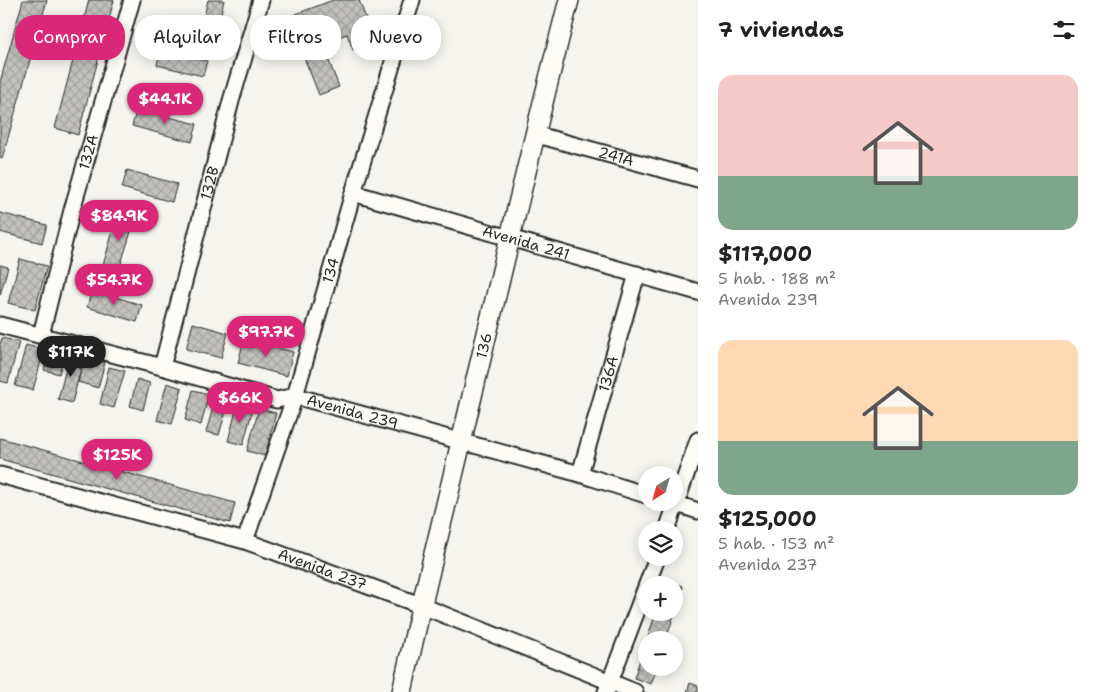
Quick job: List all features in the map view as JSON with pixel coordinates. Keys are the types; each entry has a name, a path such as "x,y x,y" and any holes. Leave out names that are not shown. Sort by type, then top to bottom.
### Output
{"street":[{"name":"132A","path":"41,335 74,202 132,0"},
{"name":"132B","path":"162,367 231,101 260,0"},
{"name":"134","path":"245,541 295,396 353,193 412,0"},
{"name":"136","path":"402,692 420,605 462,441 534,134 568,0"},
{"name":"241A","path":"534,134 698,179"},
{"name":"Avenida 241","path":"353,193 698,292"},
{"name":"136A","path":"580,474 638,274"},
{"name":"Avenida 239","path":"0,325 162,367 278,400 295,396 580,474 638,492"},
{"path":"683,479 698,440"},
{"name":"Avenida 237","path":"0,474 245,541 420,605 608,687 635,692"},
{"path":"683,506 698,511"},
{"path":"608,687 653,566"}],"building":[{"path":"23,0 47,0 43,15 19,15"},
{"path":"89,0 114,0 110,15 85,15"},
{"path":"208,0 224,0 221,15 204,15"},
{"path":"333,0 359,0 365,15 351,15 351,45 347,34 341,36 341,15 293,15"},
{"path":"15,29 15,60 30,60 2,159 0,158 0,82"},
{"path":"73,60 98,60 78,135 55,128"},
{"path":"158,60 207,61 203,76 157,65"},
{"path":"305,60 329,60 339,87 319,95"},
{"path":"137,109 197,124 192,142 132,126"},
{"path":"127,170 177,184 172,202 122,188"},
{"path":"0,213 47,225 42,243 0,232"},
{"path":"118,214 135,219 119,270 103,265"},
{"path":"20,259 47,266 35,310 8,303"},
{"path":"0,265 8,267 0,295"},
{"path":"92,290 142,305 137,322 87,307"},
{"path":"193,323 228,333 221,358 186,349"},
{"path":"2,338 19,342 8,383 0,381 0,344"},
{"path":"244,339 293,352 287,376 238,363"},
{"path":"26,345 44,350 33,390 15,386"},
{"path":"49,352 64,356 59,374 44,370"},
{"path":"70,354 84,357 72,403 58,399"},
{"path":"85,356 105,362 98,388 78,382"},
{"path":"109,367 125,371 114,408 100,404"},
{"path":"137,379 150,383 143,410 130,406"},
{"path":"167,383 182,388 172,424 157,420"},
{"path":"193,390 209,394 201,425 185,420"},
{"path":"215,401 228,404 219,435 206,432"},
{"path":"238,403 253,408 243,445 228,441"},
{"path":"259,409 276,413 265,456 247,451"},
{"path":"0,438 235,503 230,523 0,459"},
{"path":"653,621 672,621 669,631 650,631"},
{"path":"638,666 638,676 654,676 651,684 634,678"},
{"path":"690,683 698,686 698,692 687,692"}]}
